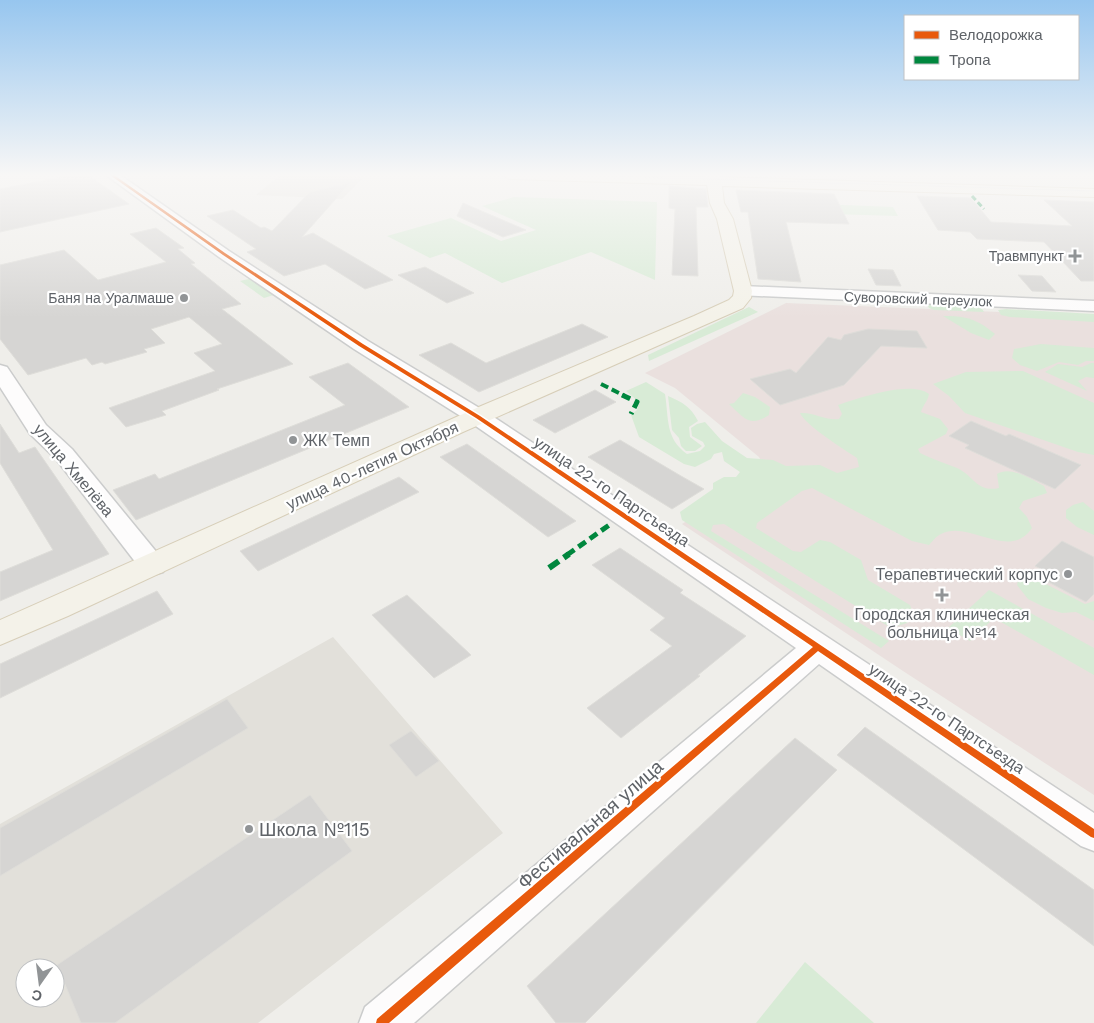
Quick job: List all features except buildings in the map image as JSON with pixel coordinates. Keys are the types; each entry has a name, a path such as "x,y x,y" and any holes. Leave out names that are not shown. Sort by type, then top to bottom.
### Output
{"main road":[{"path":"726,223 743,291"},
{"name":"улица 40-летия Октября","path":"0,633 153,566 478,417 625,355 728,308 742,298 743,291"}],"street":[{"name":"улица 22-го Партсъезда","path":"180,223 361,345 478,417 1094,834"},
{"name":"Суворовский переулок","path":"743,291 1094,306"},
{"name":"улица Хмелёва","path":"0,371 38,429 64,454 153,566"},
{"name":"Фестивальная улица","path":"381,1023 818,647"}],"shaded area":[{"name":"Городская клиническая больница №14","path":"786,303 1094,316 1094,795 682,524 766,470 759,457 675,388 645,373"},
{"name":"Школа №115","path":"333,637 503,833 258,1023 0,1023 0,824"}],"green space":[{"path":"434,223 461,223 501,241 536,230 520,223 656,223 655,280 591,252 502,283 445,253 430,258 387,236"},
{"path":"253,278 277,294 264,298 240,281"},
{"path":"930,304 976,306 984,312 934,310 929,308"},
{"path":"749,307 758,312 649,361 648,355"},
{"path":"998,310 1094,314 1094,322 1010,317 1001,315"},
{"path":"943,316 958,316 971,319 995,334 989,340 971,333"},
{"path":"1041,344 1094,348 1094,361 1086,361 1078,365 1059,362 1037,371 1020,365 1012,358 1014,349"},
{"path":"1094,363 1094,378 1086,377 1078,381 1087,391 1045,372 1058,364 1082,367"},
{"path":"1023,371 1094,403 1094,455 1078,452 965,413 949,396 933,384 966,372"},
{"path":"646,382 665,394 671,435 687,454 700,451 705,446 703,442 692,436 691,428 705,422 722,441 747,458 773,460 786,466 820,465 837,473 859,467 857,458 809,424 800,413 829,419 839,419 842,414 838,405 898,389 921,390 929,394 921,412 940,419 948,429 946,434 918,449 920,453 957,468 985,488 999,488 997,474 1009,471 1021,474 1044,486 1047,493 1023,501 1019,508 1027,517 1032,528 1023,537 1012,541 1000,541 952,531 939,535 929,545 912,541 812,488 802,491 757,523 756,528 793,551 801,552 820,540 830,542 861,560 868,580 910,605 914,616 907,623 891,628 724,524 713,525 711,531 889,641 881,648 682,520 680,512 713,489 713,483 724,477 736,477 740,472 724,461 722,452 714,454 711,459 695,467 684,464 639,437 631,415 637,410 639,402 626,391"},
{"path":"743,393 755,397 770,407 769,415 757,421 748,420 743,417 729,404 734,403"},
{"path":"668,396 686,406 698,421 689,427 690,437 702,446 695,451 686,451 672,430"},
{"path":"1083,502 1094,511 1094,535 1077,527 1066,518 1066,510 1073,505"},
{"path":"1019,577 1032,577 1085,604 1094,601 1094,621 1076,612 1062,613 1046,608 1028,599 1017,585"},
{"path":"989,590 1094,648 1094,675 994,618 970,641 948,628"},
{"path":"805,962 874,1023 756,1023"}],"marked path":[{"path":"601,384 637,402 631,414"},
{"path":"549,568 612,523"}],"cycle path":[{"path":"180,223 361,345 478,417 1094,834"},
{"path":"381,1023 818,647"}],"place":[{"name":"Травмпункт","path":"1075,256"},
{"name":"Баня на Уралмаше","path":"184,298"},
{"name":"ЖК Темп","path":"293,440"},
{"name":"Терапевтический корпус","path":"1068,574"},
{"name":"Городская клиническая больница №14","path":"942,595"},
{"name":"Школа №115","path":"249,829"}]}
